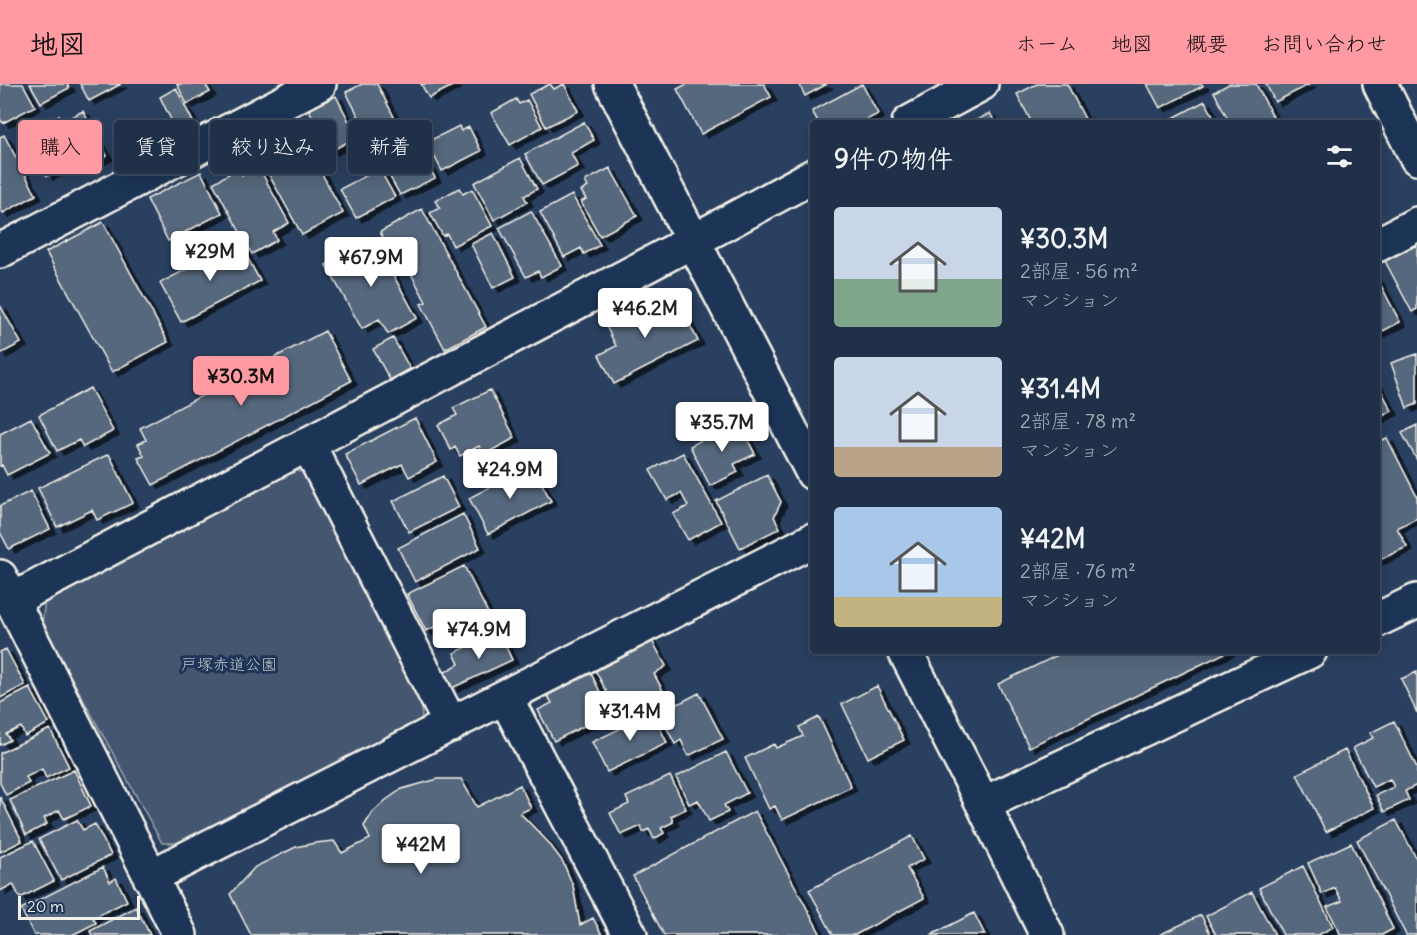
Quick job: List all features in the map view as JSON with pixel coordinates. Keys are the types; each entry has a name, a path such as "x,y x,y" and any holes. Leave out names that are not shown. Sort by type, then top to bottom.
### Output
{"street":[{"path":"0,251 319,84"},
{"path":"612,84 810,467"},
{"path":"915,120 981,84"},
{"path":"1380,84 1417,158"},
{"path":"180,935 9,609 308,444 810,178"},
{"path":"1380,243 1417,224"},
{"path":"308,444 451,725"},
{"path":"150,877 810,542"},
{"path":"1380,619 1417,601"},
{"path":"907,654 1047,935"},
{"path":"983,804 1304,654"},
{"path":"505,697 630,935"}],"green space":[{"name":"戸塚赤道公園","path":"290,470 310,473 423,699 421,725 190,843 162,843 42,624 45,599"}],"building":[{"path":"0,84 23,84 35,106 3,123 0,119"},
{"path":"30,84 67,84 69,88 41,103"},
{"path":"80,84 121,84 89,101"},
{"path":"177,84 205,84 210,92 187,104"},
{"path":"362,84 377,84 394,117 388,120 360,120 346,92"},
{"path":"421,84 456,84 429,98"},
{"path":"550,84 554,89 564,84 578,111 546,127 529,94"},
{"path":"687,84 764,84 771,97 701,134 677,89"},
{"path":"799,84 827,84 805,96"},
{"path":"862,84 878,114 866,120 817,120 812,111"},
{"path":"1037,84 1067,84 1085,120 1030,120 1017,94"},
{"path":"1147,84 1202,84 1203,86 1160,108"},
{"path":"1229,84 1256,84 1273,117 1267,120 1228,120 1214,92"},
{"path":"1266,84 1310,84 1275,102"},
{"path":"176,88 192,120 171,120 160,97"},
{"path":"336,96 348,120 348,142 336,148 336,120 314,120 309,110"},
{"path":"516,99 519,104 527,100 542,127 510,145 491,113"},
{"path":"1205,101 1215,120 1170,120"},
{"path":"83,111 88,120 65,120"},
{"path":"990,113 994,120 977,120"},
{"path":"59,115 62,120 50,120"},
{"path":"584,122 594,140 571,153 578,166 542,185 525,154"},
{"path":"459,126 461,131 469,127 481,151 442,171 432,152 432,140"},
{"path":"4,135 18,161 18,174 25,174 36,195 3,213 0,208 0,137"},
{"path":"102,147 107,156 102,159"},
{"path":"520,158 537,189 524,196 527,202 494,220 474,183"},
{"path":"610,168 637,216 600,236 581,202 586,199 581,191 588,187 585,181"},
{"path":"201,172 222,213 168,241 147,199"},
{"path":"432,172 435,178 400,195 388,174"},
{"path":"229,174 262,174 289,223 273,232 277,240 252,254 213,183"},
{"path":"269,174 322,174 343,213 302,235"},
{"path":"369,174 382,174 395,197 356,218 340,189"},
{"path":"459,188 463,194 472,189 492,226 453,246 447,234 443,236 430,213 440,208 435,201"},
{"path":"572,195 600,245 584,254 581,248 564,257 540,212"},
{"path":"422,209 486,327 445,349 421,304 426,302 408,268 415,265 406,247 392,254 380,232"},
{"path":"531,211 562,266 541,277 538,271 526,277 499,228"},
{"path":"103,222 168,342 112,372 46,252"},
{"path":"493,233 515,277 493,288 471,244"},
{"path":"373,239 417,318 388,334 379,319 362,329 326,265"},
{"path":"239,242 260,281 181,322 160,283"},
{"path":"1417,245 1417,309 1412,312 1385,261"},
{"path":"1380,284 1400,322 1380,332"},
{"path":"648,300 656,314 678,302 698,341 614,384 599,355 616,346 604,322"},
{"path":"0,305 21,343 0,354"},
{"path":"325,331 351,381 153,485 138,458 144,456 138,444 146,440 140,428"},
{"path":"393,338 410,369 390,380 373,349"},
{"path":"1417,354 1417,404 1407,408 1391,363"},
{"path":"90,388 113,431 83,447 79,440 57,451 39,415"},
{"path":"1380,389 1392,411 1380,417"},
{"path":"490,390 515,438 483,455 479,446 460,456 455,447 451,450 438,425 457,415 453,408"},
{"path":"31,418 50,453 7,475 2,465 0,466 0,434"},
{"path":"415,418 437,462 409,477 402,464 361,485 345,454"},
{"path":"738,421 755,454 734,464 738,472 710,486 690,446"},
{"path":"1417,425 1417,460 1402,433"},
{"path":"1387,438 1417,497 1417,518 1397,528 1407,547 1380,560 1380,441"},
{"path":"683,453 721,522 688,540 673,514 688,506 681,493 667,500 650,470"},
{"path":"109,454 133,503 97,520 92,510 57,527 38,488"},
{"path":"532,465 551,501 488,534 469,498"},
{"path":"767,475 781,502 774,517 780,528 740,548 716,501"},
{"path":"443,476 459,507 409,532 393,501"},
{"path":"31,491 50,529 9,549 0,532 0,506"},
{"path":"463,514 480,548 415,582 398,548"},
{"path":"464,566 492,621 452,640 443,623 426,631 407,594"},
{"path":"499,632 512,660 452,688 445,672 459,664 454,653"},
{"path":"650,637 666,666 654,674 663,691 619,715 594,668"},
{"path":"6,649 25,685 0,698 0,652"},
{"path":"1060,654 1223,654 1029,747 998,684"},
{"path":"589,669 610,713 554,741 538,710 552,703 545,691"},
{"path":"1417,672 1417,713 1401,679"},
{"path":"877,686 904,740 868,758 842,704"},
{"path":"30,688 49,723 25,736 21,727 6,734 10,740 0,745 0,703"},
{"path":"699,693 723,739 688,756 681,740 675,744 656,707 673,699 676,705"},
{"path":"653,713 667,743 607,772 592,742"},
{"path":"819,717 851,787 782,820 775,806 769,809 745,758 774,744 776,748 803,736 799,727"},
{"path":"1394,721 1417,768 1417,785 1405,791 1409,800 1384,812 1376,795 1394,787 1390,779 1373,787 1353,748 1373,738 1370,733"},
{"path":"50,729 69,767 46,778 42,769 26,777 29,783 6,795 0,783 0,753"},
{"path":"1345,750 1374,808 1326,832 1297,774"},
{"path":"726,752 747,793 724,805 728,812 709,821 698,800 689,804 676,777"},
{"path":"74,770 91,806 64,819 59,810 44,818 47,824 26,835 10,800"},
{"path":"670,776 686,809 671,816 673,822 661,828 664,833 654,839 649,829 643,832 641,826 621,835 610,813 629,804 626,797"},
{"path":"438,779 461,779 477,807 520,785 531,808 520,813 548,842 563,862 573,886 580,925 593,918 602,935 251,935 230,894 255,867 296,847 315,843 334,841 342,853 370,839 364,826 373,812 386,800 402,789"},
{"path":"0,797 22,841 0,852"},
{"path":"755,811 821,935 664,935 633,876"},
{"path":"77,820 83,830 95,824 111,855 61,880 39,839"},
{"path":"1396,820 1417,860 1417,935 1406,935 1357,840"},
{"path":"912,836 924,859 907,868 924,898 855,935 833,935 809,890"},
{"path":"33,841 54,881 20,898 13,884 0,891 0,857"},
{"path":"1351,843 1393,929 1382,935 1341,935 1327,907 1342,901 1335,888 1322,894 1308,863"},
{"path":"1303,866 1333,927 1318,935 1283,935 1259,888"},
{"path":"103,867 110,882 116,878 127,901 93,918 96,923 72,935 34,935 21,909"},
{"path":"1252,892 1275,935 1216,935 1206,916"},
{"path":"136,907 150,935 92,935 90,931"},
{"path":"974,913 985,935 931,935"},
{"path":"1201,915 1211,935 1159,935"}]}
